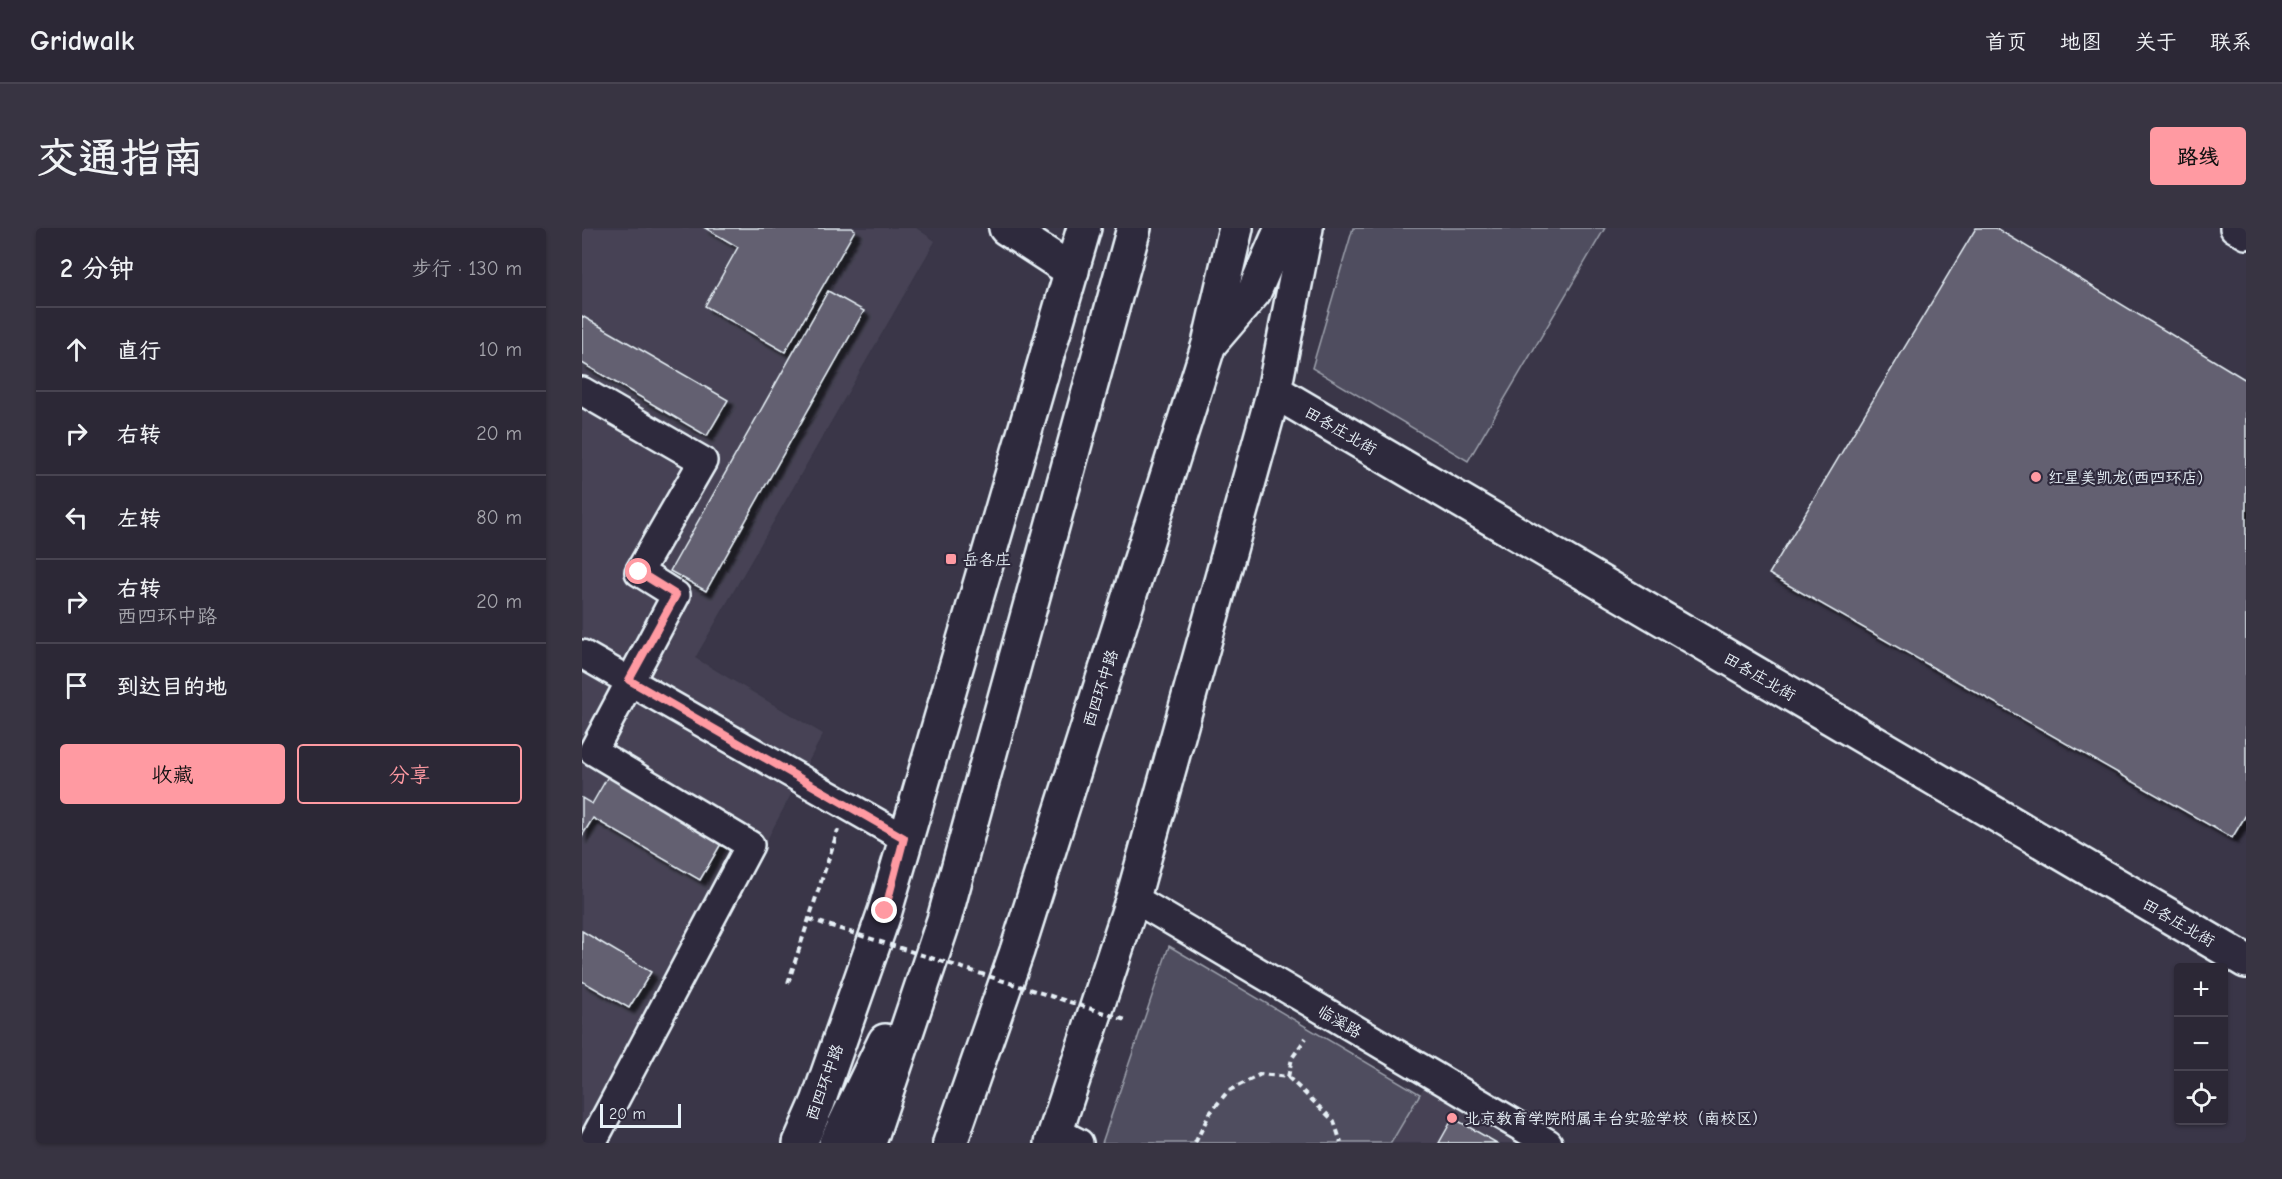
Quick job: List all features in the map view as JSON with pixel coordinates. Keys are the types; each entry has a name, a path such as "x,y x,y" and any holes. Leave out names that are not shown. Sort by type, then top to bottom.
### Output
{"main road":[{"path":"1006,228 1072,271"},
{"name":"西四环中路","path":"800,1143 818,1101 885,911 904,838 997,530 1084,228"},
{"path":"869,1143 944,921 1134,228"},
{"name":"西四环中路","path":"950,1143 1017,951 1209,344 1236,228"},
{"path":"1209,344 1254,292 1282,228"},
{"path":"1062,1139 1133,898 1274,391 1306,228"},
{"name":"田各庄北街","path":"1274,391 2246,961"},
{"path":"836,1143 944,921"}],"street":[{"path":"2234,228 2246,235"},
{"path":"582,391 703,461 639,572 676,595 592,751 750,845 592,1143"},
{"path":"582,654 904,838"},
{"name":"临溪路","path":"1133,898 1548,1143"}],"path":[{"path":"788,983 838,828"},
{"path":"809,919 1126,1020"},
{"path":"1288,1077 1292,1058 1306,1038"},
{"path":"1195,1143 1210,1113 1228,1091 1261,1074 1288,1077 1334,1122 1341,1143"}],"shaded area":[{"path":"582,228 916,228 935,241 695,658 823,734 606,1143 582,1143"},
{"path":"1353,228 1605,228 1468,461 1312,368"},
{"path":"1169,946 1420,1094 1391,1143 1102,1143"},
{"name":"北京教育学院附属丰台实验学校（南校区）","path":"1430,1077 1538,1143 1391,1143"}],"building":[{"path":"705,228 852,228 855,230 785,352 705,306 738,247"},
{"name":"红星美凯龙(西四环店)","path":"1976,228 1996,228 2246,380 2246,815 2232,838 1769,574"},
{"path":"828,291 864,311 706,591 670,571"},
{"path":"582,316 728,400 707,436 582,363"},
{"path":"611,771 725,837 700,880 593,818 582,836 582,798 592,804"},
{"path":"582,931 651,972 629,1008 582,981"},
{"path":"1453,1118 1497,1143 1439,1143"}],"place":[{"name":"红星美凯龙(西四环店)","path":"2036,477"},
{"name":"岳各庄","path":"951,559"},
{"name":"北京教育学院附属丰台实验学校（南校区）","path":"1452,1118"}],"route":[{"path":"639,572 676,595 629,680 904,838 885,911"}]}
